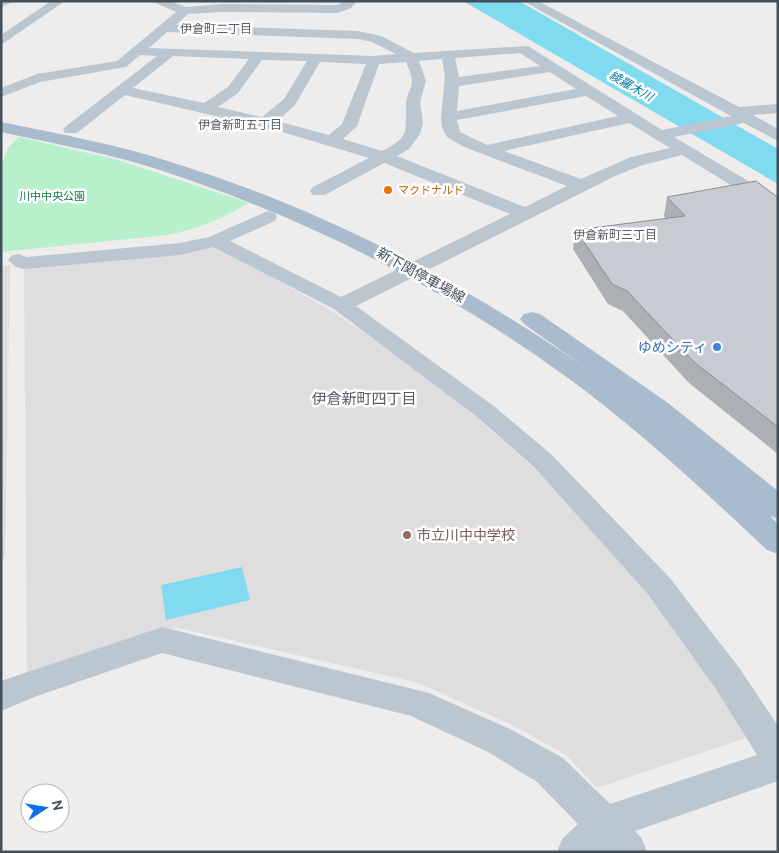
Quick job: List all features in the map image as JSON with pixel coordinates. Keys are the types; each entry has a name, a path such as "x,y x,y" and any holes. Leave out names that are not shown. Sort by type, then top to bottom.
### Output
{"main road":[{"name":"新下関停車場線","path":"1,118 71,130 181,159 276,190 370,229 626,408 688,460 778,542"},
{"name":"新下関停車場線","path":"1,128 90,146 213,182 424,265 516,308 629,385 688,430 778,508"}],"street":[{"path":"1,5 7,1"},
{"path":"1,41 59,1"},
{"path":"157,1 185,11 226,5 338,9 347,6 351,1"},
{"path":"530,1 778,136"},
{"path":"1,93 37,78 121,64 185,11"},
{"path":"164,28 331,36 358,35 376,39 411,57 419,81 412,102 415,123 412,134 402,146 318,191"},
{"path":"331,36 340,59"},
{"path":"136,51 374,60 523,49 631,118 761,196 778,209"},
{"path":"71,130 170,52"},
{"path":"447,54 453,66 454,82 449,125 454,135 486,150 581,185"},
{"path":"207,108 232,90 258,56"},
{"path":"266,122 290,102 316,58"},
{"path":"332,140 349,126 374,60"},
{"path":"454,82 551,68"},
{"path":"1,83 23,84"},
{"path":"123,90 266,122 332,140 383,156 526,214"},
{"path":"449,117 589,91"},
{"path":"659,135 738,115 778,108"},
{"path":"486,150 631,118"},
{"path":"341,305 581,185 637,161 683,150"},
{"path":"18,260 23,263 180,249 215,241 268,217"},
{"path":"215,241 341,305 478,406 543,461 658,585 728,679 778,757"},
{"path":"1,697 23,687 162,640 417,703 500,741 550,770 604,824 628,852"},
{"path":"576,852 604,824 778,765"}],"shaded area":[{"path":"213,245 329,309 403,359 477,418 533,467 587,521 648,589 699,656 746,738 597,788 566,755 514,726 419,683 179,628 153,631 27,675 24,266"},
{"path":"10,265 5,558 1,559 1,266"}],"green space":[{"name":"川中中央公園","path":"19,137 118,160 249,203 190,230 168,235 1,252 1,168 8,148"}],"water":[{"name":"綾羅木川","path":"463,1 519,1 778,149 778,184"},
{"path":"242,567 250,600 166,620 161,585"}],"building":[{"name":"ゆめシティ","path":"756,181 778,196 778,427 694,362 627,291 612,284 576,230 685,216 667,197"}],"place":[{"name":"マクドナルド","path":"388,190"},
{"name":"ゆめシティ","path":"717,347"},
{"name":"市立川中中学校","path":"407,535"}],"district":[{"name":"伊倉町二丁目","path":"216,29"},
{"name":"伊倉新町五丁目","path":"240,125"},
{"name":"伊倉新町三丁目","path":"615,235"},
{"name":"伊倉新町四丁目","path":"364,399"}]}
